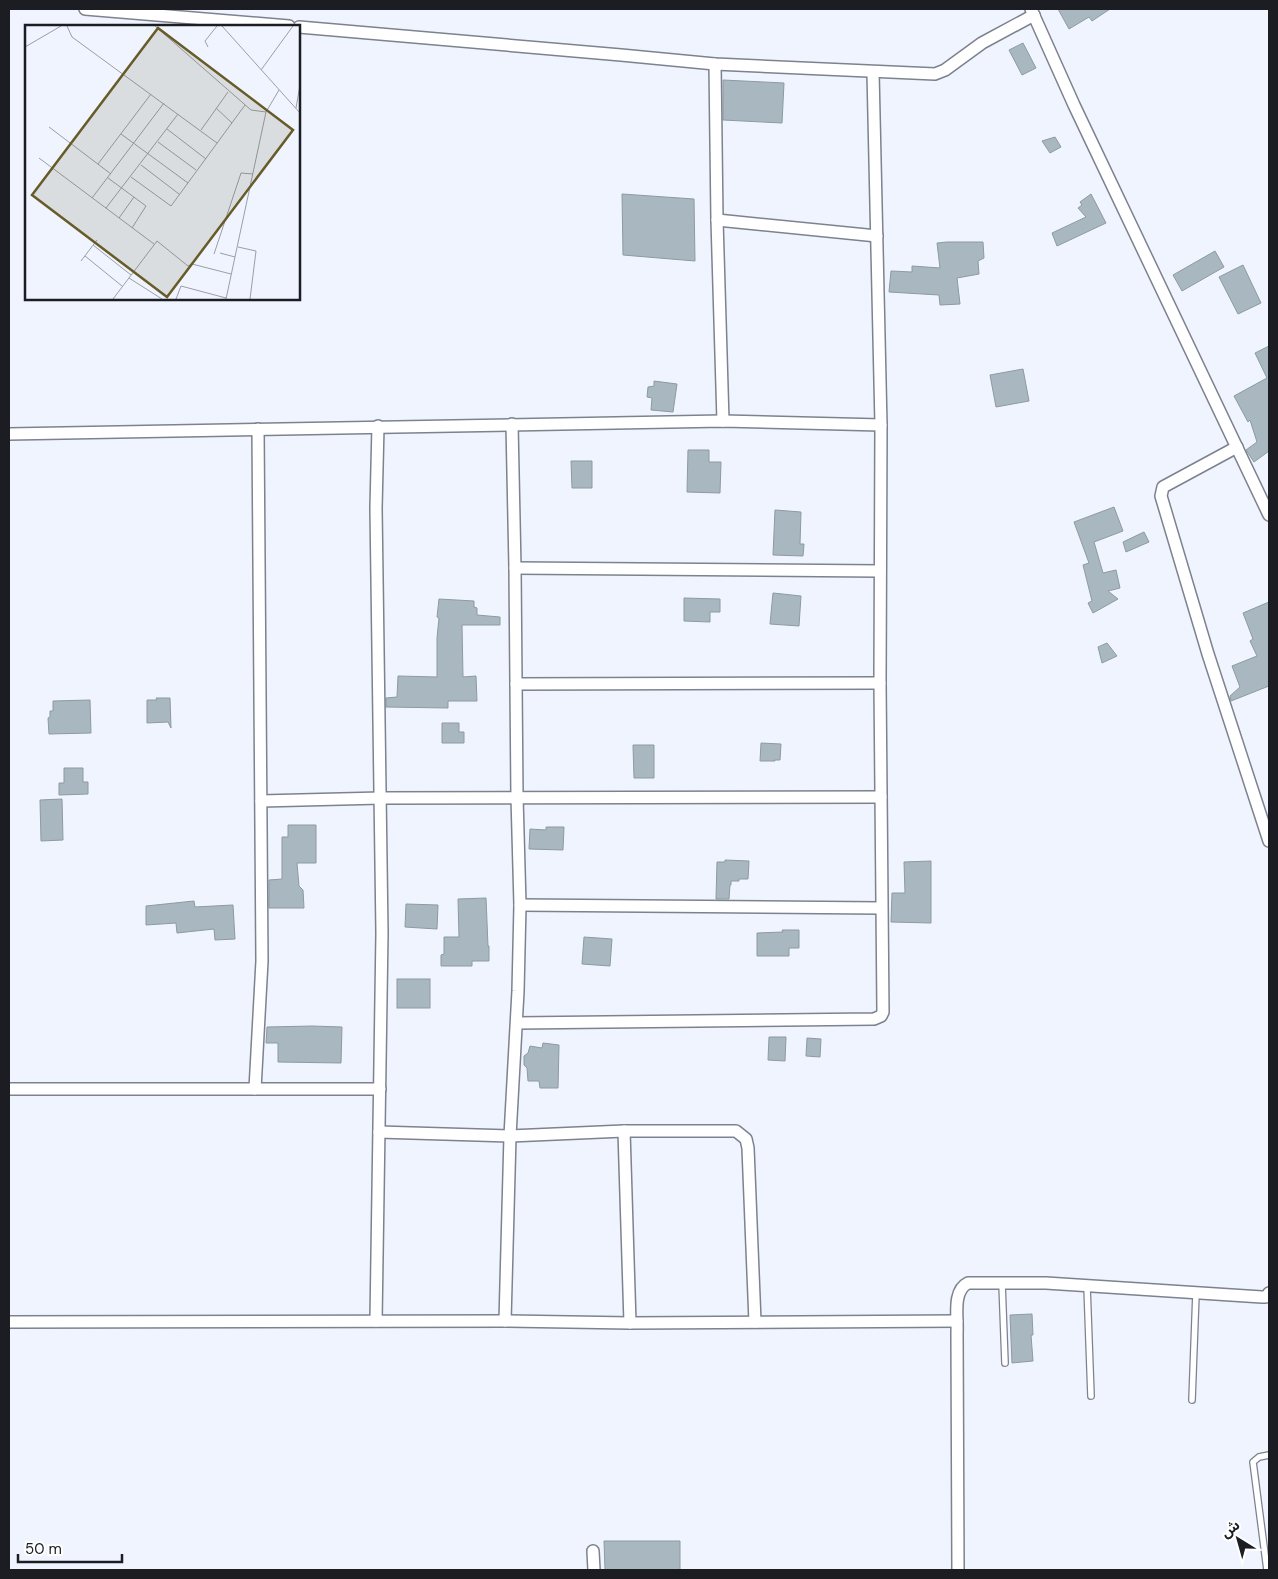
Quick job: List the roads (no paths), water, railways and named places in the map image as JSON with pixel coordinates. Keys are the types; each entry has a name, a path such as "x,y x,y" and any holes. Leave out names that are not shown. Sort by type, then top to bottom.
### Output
{"street":[{"path":"85,9 277,25"},
{"path":"300,27 715,64 934,74 945,70 982,43 1033,12 1074,105 1269,515"},
{"path":"715,64 723,421"},
{"path":"517,1023 874,1020 881,1016 883,1008 880,684 881,425 874,72"},
{"path":"717,220 877,236"},
{"path":"9,434 723,421 881,425"},
{"path":"505,1321 510,1136 517,1023 520,905 512,424"},
{"path":"376,1321 382,933 376,508 378,426"},
{"path":"255,1089 262,961 258,429"},
{"path":"1237,447 1163,487 1162,496 1208,654 1269,841"},
{"path":"515,568 880,571"},
{"path":"516,684 880,684"},
{"path":"261,801 517,797 881,797"},
{"path":"520,905 881,908"},
{"path":"9,1090 380,1089"},
{"path":"379,1132 510,1136 624,1131 736,1130 746,1139 748,1148 756,1322"},
{"path":"624,1131 630,1323"},
{"path":"958,1570 957,1321 958,1294 963,1286 968,1283 1046,1283 1262,1297 1266,1297 1269,1294"},
{"path":"9,1322 505,1321 630,1323 957,1321"},
{"path":"593,1551 594,1570"}],"lane":[{"path":"1002,1283 1005,1363"},
{"path":"1087,1286 1091,1396"},
{"path":"1192,1400 1196,1293"},
{"path":"1267,1570 1253,1462 1259,1457 1269,1455"}]}
